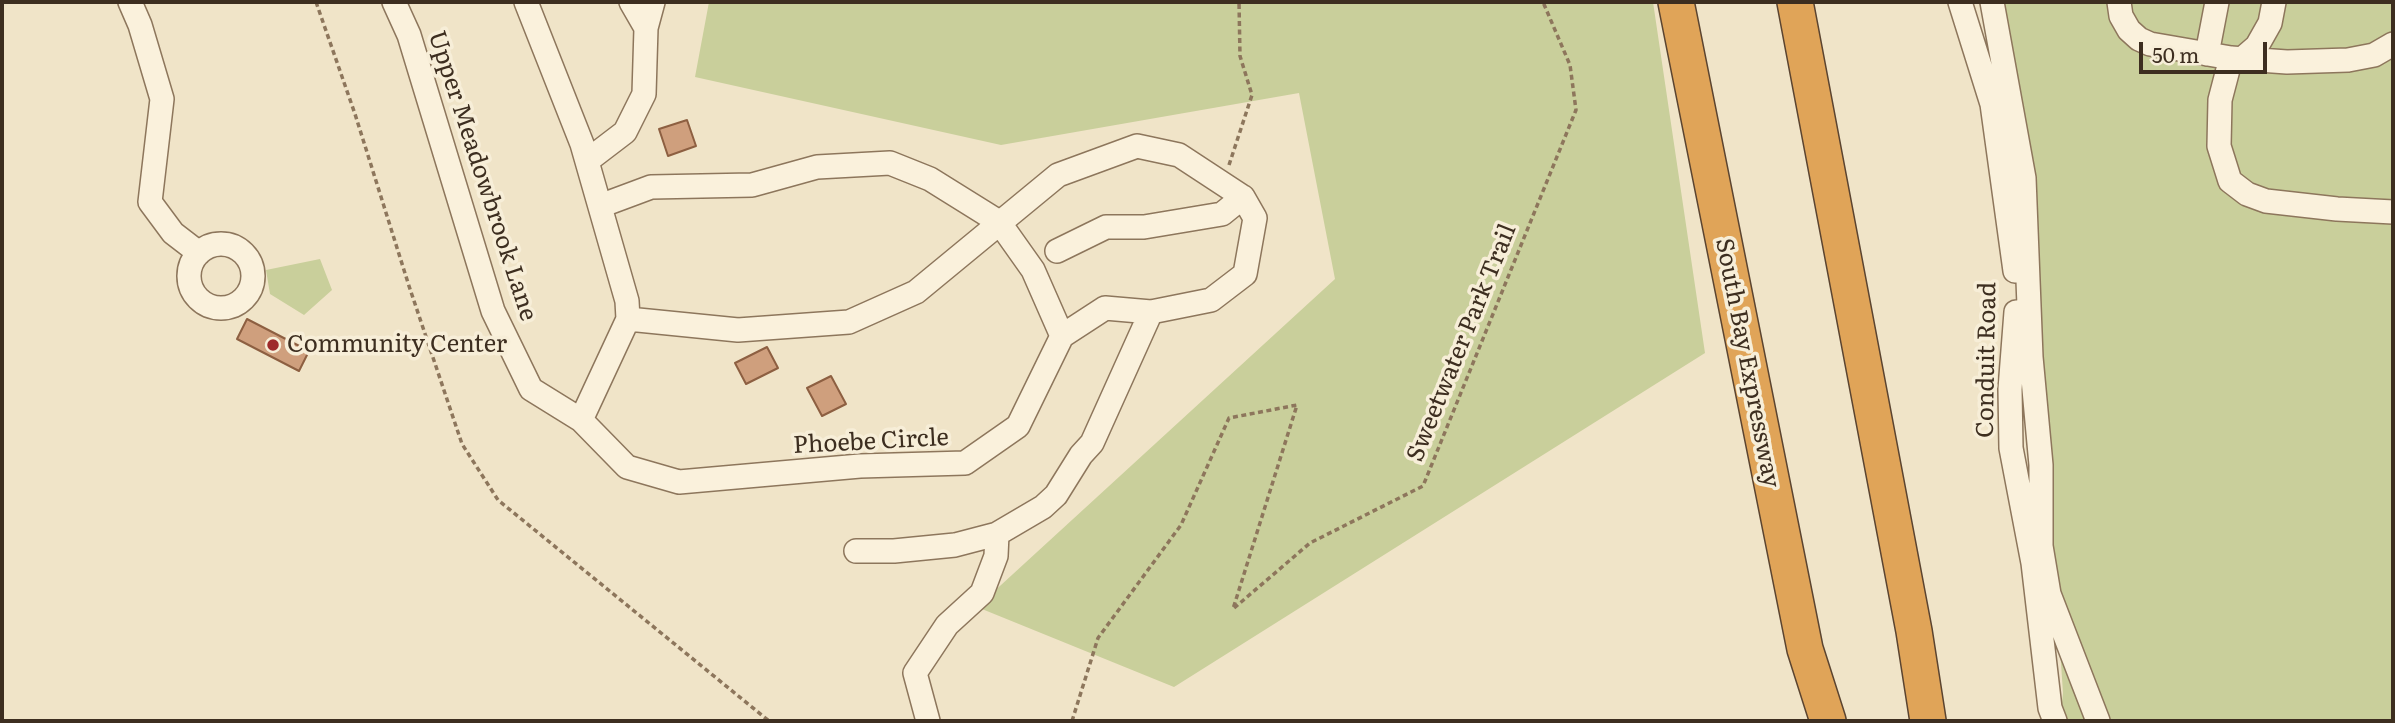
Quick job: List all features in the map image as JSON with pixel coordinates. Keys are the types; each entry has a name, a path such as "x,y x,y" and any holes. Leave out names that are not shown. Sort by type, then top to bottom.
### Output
{"highway":[{"name":"South Bay Expressway","path":"1676,2 1805,649 1828,721"},
{"path":"1795,2 1909,603 1928,721"}],"street":[{"path":"130,2 140,25 162,99 150,202 173,233 199,253"},
{"name":"Upper Meadowbrook Lane","path":"394,2 409,35 493,311 531,389 581,420"},
{"path":"526,2 587,160 627,301 628,319 581,420"},
{"path":"631,2 646,28"},
{"path":"587,160 625,132 644,94 646,28 653,2"},
{"name":"Conduit Road","path":"1960,2 1992,104 2015,270 2016,323 2010,389 2011,448 2033,563 2050,708 2055,721"},
{"path":"1992,2 2024,178 2031,357 2041,465 2041,546 2049,594 2098,721"},
{"path":"2119,2 2121,16 2129,30 2139,39 2150,44 2236,59 2348,61 2374,55 2393,44"},
{"path":"2207,54 2217,2"},
{"path":"2274,2 2270,23 2257,46 2236,59 2220,100 2219,146 2230,181 2247,194 2266,201 2393,212"},
{"path":"2220,100 2252,73 2287,62"},
{"path":"600,206 650,187 752,185 817,167 890,163 930,179 999,222 1033,270 1062,336 1105,308 1152,312 1211,300 1245,274 1255,218 1243,197 1179,155 1136,146 1058,175 999,222 916,292 849,322 738,330 628,319"},
{"path":"1057,251 1106,227 1144,227 1222,214 1243,197"},
{"path":"856,551 933,549 997,534 1043,507 1056,495 1081,455 1092,443 1152,312"},
{"name":"Phoebe Circle","path":"581,420 627,467 679,482 860,466 965,463 1018,426 1062,336"},
{"path":"928,721 915,673 947,625 982,593 996,556 997,534"}],"path":[{"path":"316,2 462,444 498,500 768,721"},
{"path":"1223,182 1252,95 1240,56 1239,2"},
{"name":"Sweetwater Park Trail","path":"1072,721 1098,638 1181,525 1229,418 1297,405 1233,609 1310,543 1423,486 1576,110 1570,65 1543,2"}],"green space":[{"path":"709,2 1653,2 1705,353 1174,687 977,607 1335,279 1299,93 1001,145 695,77"},
{"path":"1983,2 2393,2 2393,721 2060,721 2063,693 2053,544 2027,421 2041,314 2032,218"},
{"path":"320,259 332,290 304,315 270,294 266,270"}],"building":[{"path":"687,120 696,146 668,156 659,129"},
{"name":"Community Center","path":"247,319 309,351 299,371 237,339"},
{"path":"767,347 778,368 746,384 735,363"},
{"path":"831,376 846,404 822,416 807,388"}],"place":[{"name":"Community Center","path":"273,345"}]}
